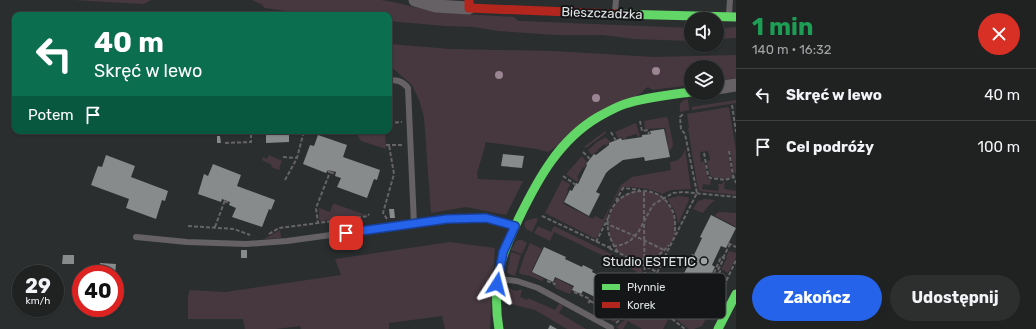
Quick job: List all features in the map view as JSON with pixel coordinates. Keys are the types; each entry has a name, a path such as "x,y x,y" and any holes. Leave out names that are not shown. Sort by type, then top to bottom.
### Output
{"street":[{"name":"Bieszczadzka","path":"418,0 436,6 469,4 615,14 732,17"},
{"path":"724,87 736,85"},
{"path":"499,329 497,322 496,297 503,252 546,167 566,143 584,127 623,104 654,97 684,93"},
{"path":"726,313 736,294"},
{"path":"718,329 723,319"}],"lane":[{"path":"615,14 616,0"},
{"path":"730,0 732,17"},
{"path":"392,80 400,81 408,88 414,224"},
{"path":"136,237 187,242 246,244 287,241 447,219 486,218 515,226"},
{"path":"498,278 517,281 538,288 594,319"},
{"path":"595,319 611,328"}],"path":[{"path":"732,105 735,115 736,132"},
{"path":"542,216 657,272 666,251 697,193 685,134 681,129 680,117 683,114"},
{"path":"640,121 642,131 648,130 649,134"},
{"path":"392,123 402,122"},
{"path":"611,132 616,140"},
{"path":"225,143 251,142 251,134"},
{"path":"285,180 297,158 303,134"},
{"path":"386,145 403,145"},
{"path":"389,145 394,174 383,213 386,219 390,221"},
{"path":"583,152 590,159"},
{"path":"730,152 736,183"},
{"path":"704,153 708,175 710,178 725,180 734,177"},
{"path":"283,157 297,158"},
{"path":"318,223 316,208 330,171 335,174"},
{"path":"563,176 576,185"},
{"path":"596,242 607,223 611,211 623,188 658,194 664,198 672,210 675,218 675,235"},
{"path":"613,208 620,198 635,191 644,191"},
{"path":"644,191 644,273"},
{"path":"608,247 614,247 626,243 635,236 654,204 673,193 683,192 736,197"},
{"path":"215,228 224,200 230,203"},
{"path":"269,234 279,228 368,216 369,214"},
{"path":"607,223 666,251"},
{"path":"607,223 612,242 618,252"},
{"path":"188,226 234,229 252,236"},
{"path":"719,273 720,271 718,270 729,244 736,247"},
{"path":"630,258 648,260 666,251"},
{"path":"715,273 713,272 721,257 723,258"},
{"path":"547,281 555,284 554,288"},
{"path":"572,297 574,291 594,303"},
{"path":"588,305 590,301"},
{"path":"611,328 621,319"},
{"path":"672,319 685,329"}],"shaded area":[{"path":"73,0 151,0 144,4"},
{"path":"252,0 381,0 434,11 514,17 518,21 684,28 684,41 634,39 603,35 557,35 392,21 392,12 294,12 265,8 261,4"},
{"path":"736,27 736,38 724,39 724,28"},
{"path":"392,44 451,49 554,51 654,57 736,55 736,78 724,80 724,60 684,60 684,86 653,90 648,87 641,93 548,152 537,149 485,142 477,173 478,179 523,181 506,215 466,207 431,213 424,117 419,100 412,85 392,68"},
{"path":"688,100 689,110 680,112 681,103"},
{"path":"736,100 736,103 692,110 692,107"},
{"path":"729,107 736,151 736,173 734,174 730,151 728,151 732,176 726,179 712,177 710,175 707,161 710,160 708,151 700,152 701,162 704,161 708,179 711,180 710,185 703,184 702,189 718,191 718,184 725,182 724,188 736,191 736,195 699,191 687,114"},
{"path":"666,117 668,119 673,144 669,151 665,128 645,129 644,121"},
{"path":"636,123 640,136 638,137 637,134 626,137 626,139 623,139 622,137 618,138 615,132"},
{"path":"605,131 606,133 586,148 584,147"},
{"path":"357,134 385,134 386,149 361,141"},
{"path":"606,137 611,142 606,146 605,144 592,155 588,150 597,142"},
{"path":"685,148 691,189 671,190 662,194 653,190 642,188 622,187 609,209 596,239 545,213 562,180 570,184 563,203 593,219 595,216 603,220 621,185 632,177 671,170 670,162 676,161 680,158"},
{"path":"269,155 282,161 279,170 271,167 272,165 262,160 263,157 267,159"},
{"path":"582,156 587,162 577,177 579,179 577,182 566,174"},
{"path":"635,191 644,191 659,195 667,202 673,212 676,230 671,243 664,251 647,260 631,258 621,254 614,247 609,232 608,226 610,215 615,204 622,196"},
{"path":"678,196 687,197 689,200 678,224 677,217 667,199"},
{"path":"705,199 715,200 703,213 693,209 698,201"},
{"path":"333,204 366,215 321,221 319,219 319,208 330,212"},
{"path":"719,212 736,213 736,227 715,216"},
{"path":"535,218 538,219 532,232 526,229 524,224 526,221"},
{"path":"538,226 551,232 554,226 642,269 642,273 637,273 554,232 550,241 534,233"},
{"path":"280,230 280,238 264,239"},
{"path":"519,240 527,243 522,254 511,250 516,241"},
{"path":"450,242 495,248 490,329 445,329 442,316 389,323 389,329 301,329 300,326 276,329 245,329 243,319 188,319 188,296 190,290 225,292 341,275 335,259"},
{"path":"530,243 542,249 531,272 544,279 542,281 520,274 519,272"},
{"path":"729,251 736,253 736,257 728,273 721,269"},
{"path":"511,252 521,255 515,276 507,272"},
{"path":"556,278 573,287 570,294 555,288 557,284 554,282"},
{"path":"508,288 518,291 522,290 520,297 527,300 528,298 555,310 559,304 562,305 563,306 559,313 586,329 567,329 535,310 507,303 505,301 505,290"},
{"path":"609,319 618,319 614,322"},
{"path":"626,319 668,320 663,329 642,329 628,321 623,329 616,327"},
{"path":"676,319 706,319 702,326 689,329"}],"building":[{"path":"664,129 670,157 645,161 644,157 623,160 609,170 596,192 600,194 589,216 564,202 570,190 572,191 576,183 578,184 587,165 586,164 594,154 596,155 609,145 609,143 621,138 622,140 642,137 642,135 651,134 650,131"},
{"path":"266,134 289,134 289,142 266,143"},
{"path":"318,135 347,145 343,157 380,170 377,180 374,179 367,198 337,187 341,178 335,176 336,172 328,170 326,173 303,164 310,145 314,146"},
{"path":"217,136 220,136 221,143 217,143"},
{"path":"503,154 524,156 522,168 501,166"},
{"path":"106,155 135,166 131,177 168,191 165,201 162,200 156,219 126,208 129,199 91,185 98,166 102,167"},
{"path":"213,164 241,175 237,186 275,200 271,210 269,209 262,227 232,217 236,208 229,205 230,202 222,199 221,202 198,194 204,174 208,176"},
{"path":"389,209 394,209 395,218 390,218"},
{"path":"711,215 736,228 726,248 721,246 712,265 715,267 712,273 684,273 692,254 694,255 702,238 700,237"},
{"path":"544,247 566,257 565,259 582,267 583,265 593,270 594,296 583,291 581,294 572,290 574,286 555,277 553,282 532,272"},
{"path":"241,250 247,250 247,258 241,258"},
{"path":"63,255 74,255 74,264 62,264"},
{"path":"100,263 116,264 116,265 100,265"},
{"path":"550,325 557,329 548,329"}],"traffic: fast":[{"path":"618,14 736,17"},
{"path":"499,329 497,288 499,271 505,251 519,218 534,189 542,175 561,149 584,126 618,107 649,98 684,93"},
{"path":"726,313 736,294"},
{"path":"718,329 723,319"}],"traffic: jam":[{"path":"469,0 469,8 618,14"}],"place":[{"name":"Studio ESTETIC","path":"704,261"}],"route":[{"path":"346,233 447,219 486,218 515,226 503,252 497,284"}]}
